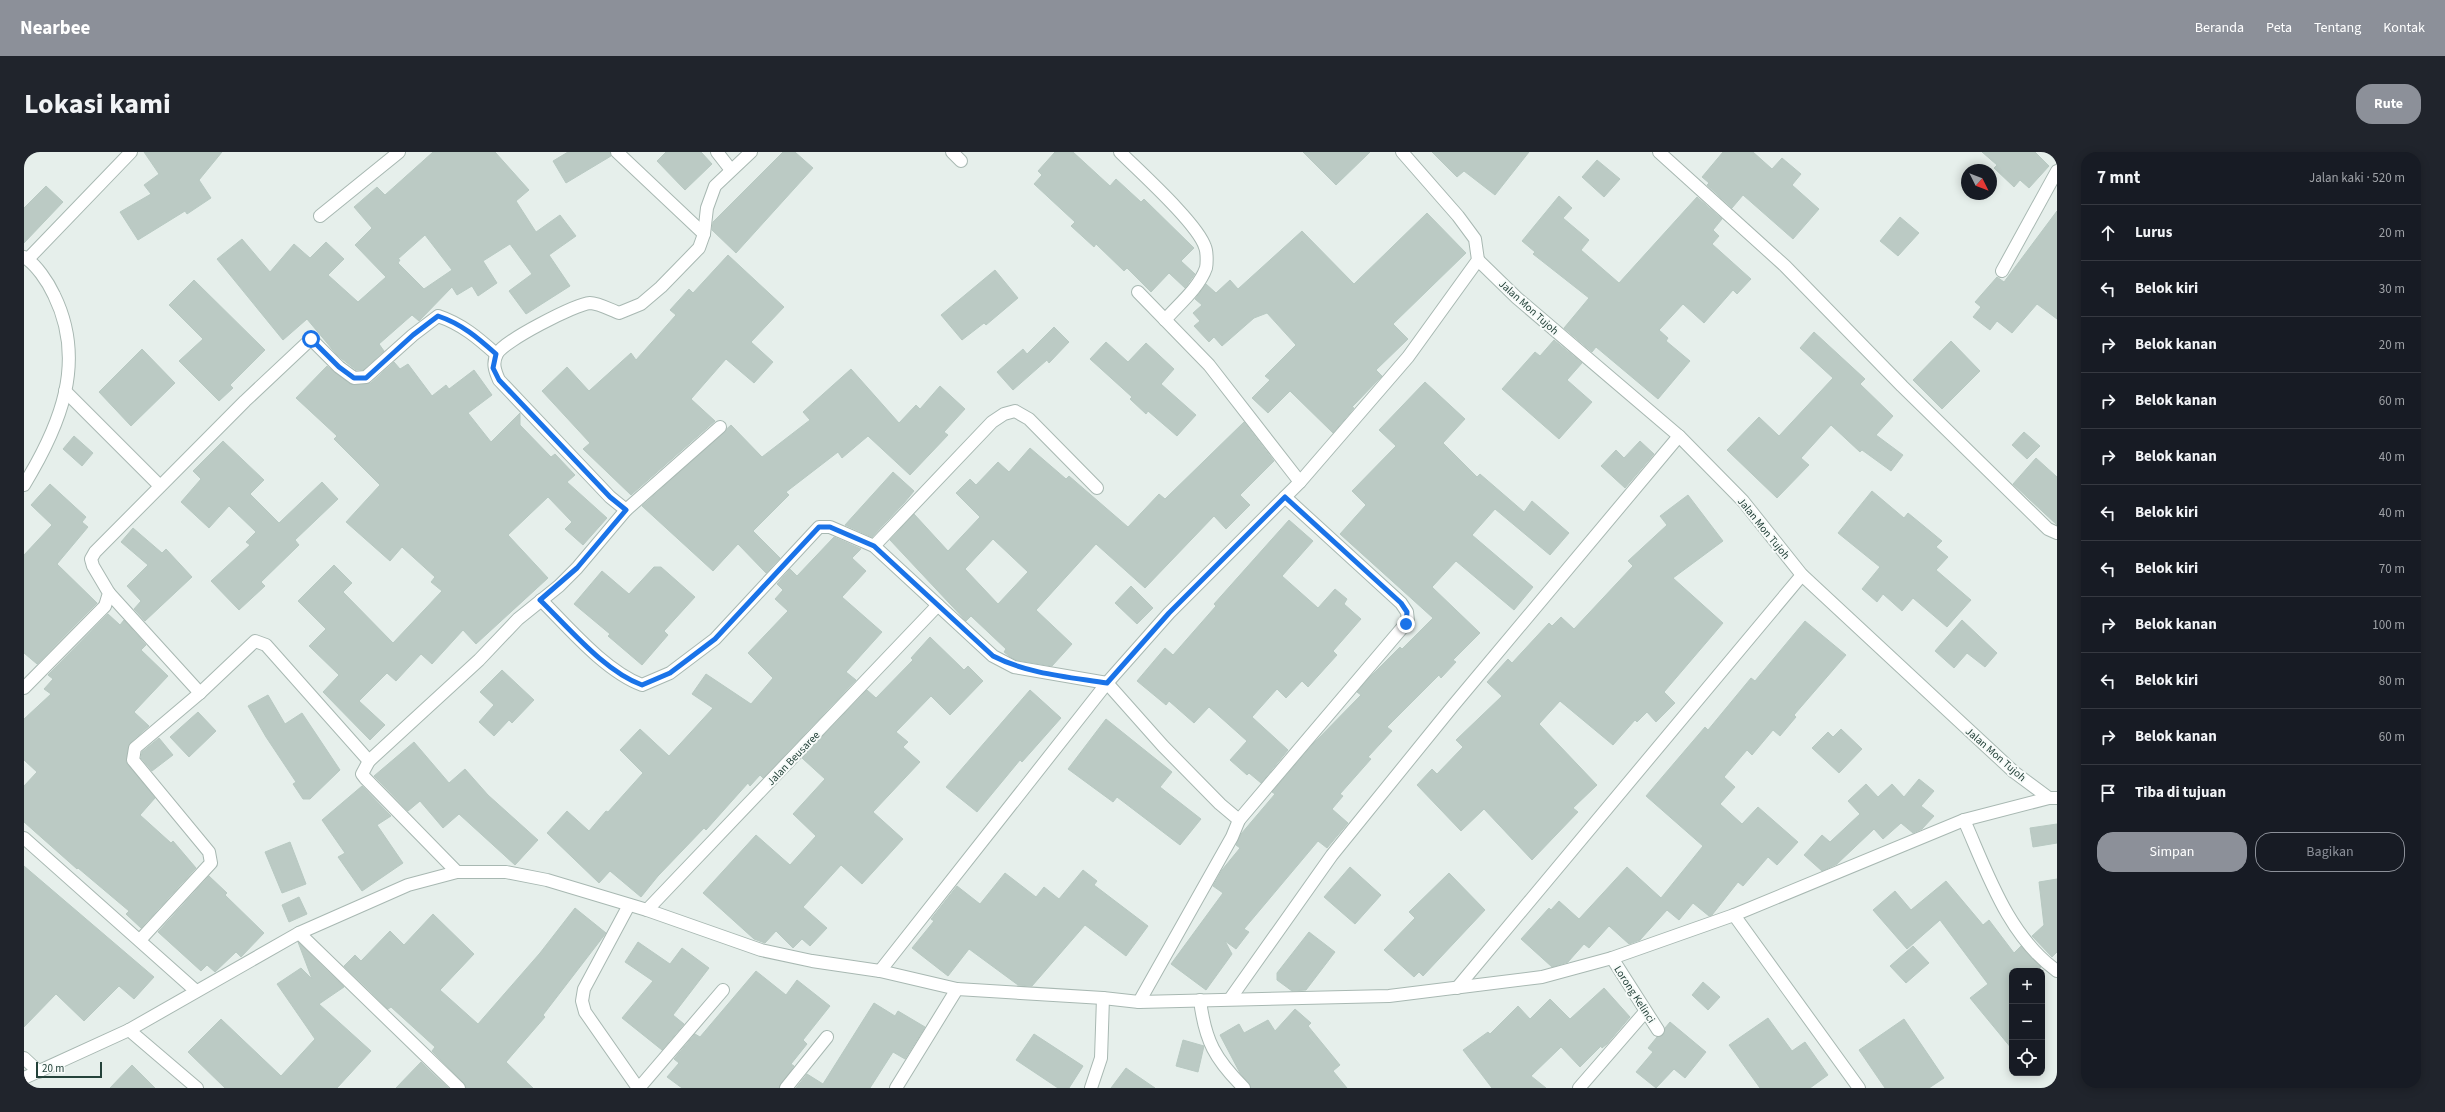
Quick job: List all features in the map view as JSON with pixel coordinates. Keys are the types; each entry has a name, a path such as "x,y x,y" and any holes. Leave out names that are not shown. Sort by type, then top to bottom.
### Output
{"street":[{"path":"24,485 46,450 62,407 70,366 63,314 49,285 26,258 131,152"},
{"path":"320,216 399,152"},
{"path":"617,152 704,234"},
{"path":"717,152 731,170"},
{"path":"626,510 610,497 499,380 493,368 496,354 502,345 556,316 590,303 619,313 641,304 661,287 698,248 704,234 710,195 715,186 751,152"},
{"path":"952,152 961,161"},
{"path":"1120,152 1168,200 1199,235 1205,247 1206,266 1199,281 1165,320"},
{"path":"880,971 1107,683 1169,613 1300,482 1408,357 1478,260 1476,244 1471,233 1402,152"},
{"path":"1659,152 1785,266 1902,386 2048,529 2057,533"},
{"path":"2002,271 2057,171"},
{"name":"Jalan Mon Tujoh","path":"1478,260 1517,298 1679,436 1743,502 1802,575 2014,772 2053,798"},
{"path":"1138,292 1209,365 1300,482"},
{"path":"200,693 109,593 93,566 91,559 95,552 160,486 311,339 339,367 354,378 366,378 413,335 438,316 454,321 472,332 496,354"},
{"path":"65,392 160,486"},
{"path":"874,546 992,422 1004,414 1015,412 1029,419 1097,488"},
{"path":"457,872 365,778 362,774 363,770 369,761 479,660 518,619 577,568 626,510 720,428"},
{"path":"1230,1000 1337,849 1452,707 1679,436"},
{"path":"1138,1002 1232,837 1239,820 1408,621 1407,612 1401,603 1285,497"},
{"path":"540,600 604,661 628,680 642,685 670,673 715,639 819,527 830,527 874,546 993,656 1014,667 1107,683 1163,746 1220,804 1239,820"},
{"path":"1457,988 1802,575"},
{"path":"24,688 105,606 109,593"},
{"name":"Jalan Beusaree","path":"647,910 938,605"},
{"path":"140,940 211,863 209,852 133,760 135,748 200,693 255,641 266,645 369,761"},
{"path":"24,1078 129,1030 299,933 408,885 457,872 506,872 547,880 647,910 761,950 812,961 880,971 957,989 1103,998 1138,1002 1389,996 1542,977 1612,958 1734,915 1964,820 2053,798"},
{"path":"1964,820 2002,905 2030,944 2057,971"},
{"path":"24,838 196,991"},
{"path":"630,905 584,989 582,1001 585,1012 638,1088 723,990"},
{"path":"1734,915 1859,1088"},
{"path":"299,933 372,1006 460,1088"},
{"name":"Lorong Kelinci","path":"1612,958 1645,1012 1658,1030"},
{"path":"896,1088 957,989"},
{"path":"1091,1088 1101,1058 1103,998"},
{"path":"1200,1000 1203,1028 1216,1055 1244,1088"},
{"path":"1579,1088 1645,1012"},
{"path":"129,1030 196,1088"},
{"path":"786,1088 827,1037"},
{"path":"24,1058 39,1072"}],"building":[{"path":"144,152 222,152 199,180 211,198 187,214 185,211 138,240 120,212 151,194 144,185 159,174"},
{"path":"433,152 495,152 529,190 516,201 536,232 560,215 576,236 549,255 570,286 526,314 509,291 532,274 510,244 483,261 497,283 478,296 472,286 457,295 452,287 419,321 412,315 379,344 384,351 363,370 356,370 337,355 307,319 283,340 217,259 242,239 270,272 294,244 310,258 326,242 344,259 328,275 358,302 386,277 355,245 372,228 354,207 377,187 385,195","holes":["425,235 452,270 424,289 398,263 400,260 398,259"]},
{"path":"568,152 610,152 611,156 566,183 553,161"},
{"path":"666,152 701,152 712,164 685,190 657,161"},
{"path":"783,152 795,152 813,168 736,253 712,230 713,222"},
{"path":"1055,152 1073,152 1110,186 1116,179 1141,202 1144,199 1194,248 1181,261 1195,274 1185,288 1169,273 1151,292 1127,268 1124,271 1096,244 1094,247 1071,226 1075,222 1034,184 1042,175 1038,171"},
{"path":"1303,152 1370,152 1336,185"},
{"path":"1432,152 1529,152 1495,195 1464,171 1457,177"},
{"path":"1723,152 1753,152 1772,169 1782,158 1801,174 1792,185 1819,209 1793,239 1743,195 1732,208 1707,185 1709,183 1702,177"},
{"path":"1982,152 2035,152 2049,166 2029,188 2020,180 2014,187 1997,171 1996,164"},
{"path":"1597,160 1620,179 1604,197 1582,177"},
{"path":"46,186 63,202 24,243 24,208"},
{"path":"1559,196 1572,208 1563,218 1589,240 1581,250 1619,283 1697,197 1722,219 1713,230 1719,236 1712,244 1751,279 1737,294 1733,290 1704,323 1683,304 1659,330 1668,338 1666,341 1690,361 1658,399 1596,347 1592,352 1564,328 1589,298 1533,254 1535,252 1522,241"},
{"path":"2057,211 2057,319 2037,304 2012,333 1997,321 1990,330 1973,317 1981,307 1975,302 1997,277 2004,282"},
{"path":"1427,213 1466,253 1393,324 1408,339 1376,370 1382,376 1352,407 1354,408 1333,433 1290,391 1268,413 1252,398 1270,380 1265,376 1296,345 1267,313 1254,318 1222,346 1214,337 1209,342 1194,326 1200,321 1193,313 1202,305 1195,299 1206,284 1216,293 1230,280 1238,289 1302,231 1354,284"},
{"path":"1900,217 1919,233 1898,256 1880,241"},
{"path":"728,255 784,307 751,342 773,362 754,383 726,359 691,399 715,421 631,495 583,449 590,443 542,391 567,367 589,391 631,353 636,360 676,315 670,310 689,289 693,293"},
{"path":"995,270 1018,298 986,325 984,323 962,340 941,315"},
{"path":"194,280 265,350 230,385 233,388 219,401 179,361 203,339 169,305"},
{"path":"1054,327 1069,342 1049,363 1047,360 1013,390 997,372 1023,349 1027,354"},
{"path":"1814,332 1865,379 1860,384 1893,416 1876,435 1903,455 1891,471 1862,450 1860,452 1831,425 1801,458 1809,465 1777,498 1727,450 1759,417 1779,436 1833,378 1800,348"},
{"path":"1554,340 1582,363 1567,380 1592,402 1559,439 1502,389 1535,352 1540,356"},
{"path":"1951,341 1980,371 1942,409 1913,380"},
{"path":"1106,342 1128,362 1146,343 1174,369 1161,384 1196,415 1177,436 1148,411 1146,414 1130,399 1132,397 1090,359"},
{"path":"142,349 175,383 131,426 99,392"},
{"path":"394,362 400,369 408,364 432,396 446,385 449,389 474,370 492,395 468,413 491,442 520,413 520,425 551,457 555,454 575,475 567,482 607,518 583,545 565,529 572,522 548,497 508,535 548,578 476,644 463,630 432,664 421,654 396,681 387,673 359,701 385,725 370,740 323,692 339,675 309,646 326,629 298,601 334,565 352,583 343,592 393,643 442,591 431,582 435,577 402,547 390,561 346,522 380,485 334,439 337,436 296,398 327,366 350,384 355,385 371,383"},
{"path":"851,369 899,423 916,405 920,409 940,386 965,409 944,432 948,435 910,475 868,436 842,458 838,452 786,492 789,495 753,531 780,558 766,573 738,544 713,571 642,506 731,425 762,457 810,420 803,412"},
{"path":"1425,382 1465,419 1443,443 1477,477 1480,474 1524,512 1532,501 1569,533 1550,555 1495,509 1472,535 1533,587 1514,610 1456,561 1432,587 1480,633 1453,660 1456,662 1441,678 1439,675 1387,727 1392,731 1368,757 1371,759 1340,794 1343,796 1332,809 1348,823 1327,848 1318,841 1244,929 1249,932 1236,949 1225,941 1232,954 1206,990 1171,964 1223,893 1213,886 1222,870 1240,848 1236,845 1241,834 1275,794 1272,792 1313,744 1361,695 1357,692 1368,679 1400,647 1402,649 1433,618 1340,534 1366,505 1352,491 1396,446 1379,430"},
{"path":"1244,422 1274,461 1240,495 1250,505 1226,529 1214,516 1145,588 1096,544 1036,610 1072,644 1052,666 1016,660 1009,656 1004,652 1006,649 971,616 966,621 890,540 914,514 948,551 980,517 956,493 970,479 976,485 998,462 1009,472 1030,448 1066,479 1069,476 1128,527 1159,494 1165,499","holes":["993,539 1028,572 998,604 965,569"]},
{"path":"2024,432 2040,446 2027,459 2012,445"},
{"path":"74,436 93,453 82,466 63,449"},
{"path":"223,441 264,480 250,494 279,523 322,482 338,499 295,540 299,545 261,582 265,586 239,610 211,581 250,545 246,542 256,532 229,506 209,528 181,502 201,479 193,471"},
{"path":"1640,441 1654,454 1625,488 1601,466 1616,450 1624,458"},
{"path":"2036,458 2057,477 2057,525 2013,484"},
{"path":"893,472 914,491 904,503 872,537 845,525"},
{"path":"50,484 86,517 82,522 88,527 57,564 97,603 37,664 24,653 24,555 52,525 31,505"},
{"path":"1872,491 1904,518 1908,513 1942,541 1936,547 1948,557 1936,570 1971,600 1947,627 1913,598 1902,611 1883,594 1877,602 1862,589 1880,567 1838,533"},
{"path":"1688,495 1723,541 1673,578 1723,623 1664,692 1675,703 1656,722 1647,712 1637,722 1635,720 1613,745 1560,701 1539,724 1597,785 1573,808 1578,812 1532,860 1484,809 1461,831 1417,785 1432,769 1437,774 1463,747 1456,740 1502,696 1487,682 1508,659 1512,663 1549,623 1552,626 1561,617 1574,629 1633,566 1628,561 1667,525 1660,516"},
{"path":"1289,520 1313,541 1282,576 1318,608 1335,589 1347,599 1344,604 1361,619 1333,651 1337,655 1308,687 1302,681 1286,698 1277,689 1252,717 1288,750 1261,783 1249,773 1247,775 1230,760 1247,741 1209,707 1194,723 1169,701 1166,705 1137,681 1165,648 1173,655 1216,606 1214,604"},
{"path":"133,528 162,553 166,549 192,577 145,621 134,609 141,601 127,586 148,565 121,542"},
{"path":"834,537 861,549 852,558 866,571 842,597 882,632 846,672 856,680 763,778 760,775 750,786 748,783 706,830 704,828 658,876 641,897 610,871 599,883 547,833 567,811 589,831 643,773 620,750 640,729 669,756 713,708 692,694 706,674 751,704 773,678 748,653 788,611 775,599 783,590 777,584 790,569 797,576"},
{"path":"654,567 661,567 695,597 664,631 668,635 642,665 608,636 610,634 574,604 602,571 629,594"},
{"path":"1131,586 1153,608 1137,624 1115,603"},
{"path":"108,614 120,625 124,620 146,645 141,650 168,676 134,712 149,726 130,743 126,762 155,798 140,815 171,843 173,841 196,868 141,928 126,914 129,911 78,868 77,869 24,822 24,786 37,772 24,760 24,719 51,694 44,689 53,679 48,675"},
{"path":"1962,620 1997,653 1985,667 1967,653 1954,668 1935,651"},
{"path":"1805,621 1846,655 1794,715 1796,717 1780,736 1773,730 1752,755 1747,750 1724,777 1735,787 1720,804 1742,824 1758,807 1798,842 1777,865 1768,857 1743,886 1738,882 1712,915 1709,916 1693,903 1679,920 1667,910 1640,940 1629,944 1609,926 1589,948 1584,944 1568,962 1552,967 1521,939 1549,908 1551,910 1559,901 1579,919 1627,867 1661,898 1703,846 1646,796 1705,727 1708,730 1751,678 1755,681"},
{"path":"930,637 964,670 968,666 983,681 950,715 931,696 896,732 908,742 903,747 920,762 873,812 903,839 862,884 841,865 803,907 827,928 810,946 802,939 793,948 776,931 765,943 754,939 703,893 756,835 790,865 816,836 793,814 825,779 802,758 867,690 876,698 913,660 911,658"},
{"path":"502,670 534,700 512,723 509,720 494,736 479,722 494,705 480,692"},
{"path":"1030,690 1061,718 1022,762 1020,760 977,812 946,787"},
{"path":"268,695 285,724 302,713 340,770 310,799 303,799 293,784 296,782 266,737 248,706"},
{"path":"198,712 216,731 189,757 170,737"},
{"path":"1106,719 1172,772 1160,787 1201,819 1180,845 1117,797 1113,802 1068,769"},
{"path":"1841,729 1862,749 1839,773 1812,748 1828,732 1833,737"},
{"path":"159,738 173,755 152,771 141,758 142,752"},
{"path":"414,742 449,783 465,769 488,795 538,840 515,865 459,814 443,828 420,801 408,811 374,776"},
{"path":"1919,779 1934,791 1921,806 1934,816 1922,829 1913,833 1901,823 1883,839 1874,829 1837,864 1822,871 1804,855 1822,835 1830,842 1860,814 1848,801 1866,784 1878,797 1892,784 1904,797"},
{"path":"362,786 391,816 377,825 403,863 362,891 338,857 345,853 322,820"},
{"path":"2057,824 2057,843 2033,847 2030,828"},
{"path":"290,842 306,884 282,893 265,852"},
{"path":"24,866 154,977 134,999 119,986 84,1021 56,994 24,1027"},
{"path":"1350,867 1381,895 1355,924 1324,897"},
{"path":"1083,870 1097,881 1094,885 1148,926 1126,956 1085,925 1032,986 1018,985 969,949 948,976 912,948 934,921 931,919 957,886 980,904 1005,873 1036,897 1044,887 1059,899"},
{"path":"1449,873 1485,910 1423,976 1419,972 1414,977 1384,950 1415,918 1409,912"},
{"path":"209,876 227,893 225,895 264,933 241,957 236,952 215,972 207,965 201,971 158,932"},
{"path":"2057,879 2057,952 2052,957 2032,936 2044,925 2039,882"},
{"path":"1946,881 1983,925 1989,920 2014,953 2021,946 2041,967 2009,968 2009,1045 1970,998 1988,984 1940,920 1907,949 1873,910 1895,891 1911,910"},
{"path":"299,897 307,914 289,922 282,905"},
{"path":"575,908 606,933 543,1015 545,1017 506,1062 533,1088 466,1088 464,1083 432,1051 435,1047 391,1007 388,1009 344,966 355,955 361,961 390,931 404,945 433,914 474,954 440,990 478,1024 540,953"},
{"path":"1309,932 1335,952 1306,990 1292,991 1277,980 1277,973"},
{"path":"298,942 344,987 319,1004 371,1051 337,1088 225,1088 188,1052 221,1019 281,1076 315,1039 277,984 301,968 312,979"},
{"path":"638,942 670,964 682,948 709,968 673,1015 684,1024 662,1050 622,1018 653,981 625,962"},
{"path":"1913,946 1929,963 1906,983 1890,966"},
{"path":"756,971 786,995 797,980 830,1006 803,1040 807,1044 791,1064 794,1066 779,1088 682,1088 667,1077 679,1063 674,1059 695,1034 700,1037"},
{"path":"1703,982 1720,997 1708,1010 1692,995"},
{"path":"1604,988 1630,1017 1607,1044 1602,1048 1601,1046 1580,1067 1561,1047 1531,1076 1546,1088 1492,1088 1463,1050 1488,1032 1490,1034 1518,1006 1530,1019 1550,999 1570,1019"},
{"path":"874,1003 895,1016 898,1011 925,1027 905,1059 893,1052 870,1088 796,1088 807,1074 823,1084"},
{"path":"1295,1009 1311,1023 1308,1026 1340,1065 1333,1071 1347,1088 1251,1088 1240,1073 1220,1035 1239,1024 1244,1033 1268,1020 1275,1031"},
{"path":"1768,1018 1792,1051 1805,1042 1828,1075 1810,1088 1760,1088 1729,1045"},
{"path":"1904,1019 1944,1078 1929,1088 1885,1088 1859,1050"},
{"path":"1670,1022 1706,1052 1685,1078 1674,1069 1656,1088 1636,1072 1653,1052 1648,1048 1657,1037 1664,1034 1665,1028"},
{"path":"1034,1034 1083,1066 1069,1088 1058,1088 1016,1060"},
{"path":"1183,1040 1204,1046 1198,1072 1176,1066"},
{"path":"421,1062 448,1088 396,1088"},
{"path":"132,1065 155,1088 110,1088"},
{"path":"1126,1068 1133,1073 1155,1088 1111,1088"}],"route":[{"path":"311,339 339,367 354,378 366,378 413,335 438,316 454,321 472,332 496,354 493,368 499,380 610,497 626,510 577,568 559,586 540,600 604,661 628,680 642,685 670,673 715,639 819,527 830,527 874,546 993,656 1014,667 1034,671 1107,683 1169,613 1285,497 1401,603 1407,612 1408,621 1406,624"}]}
